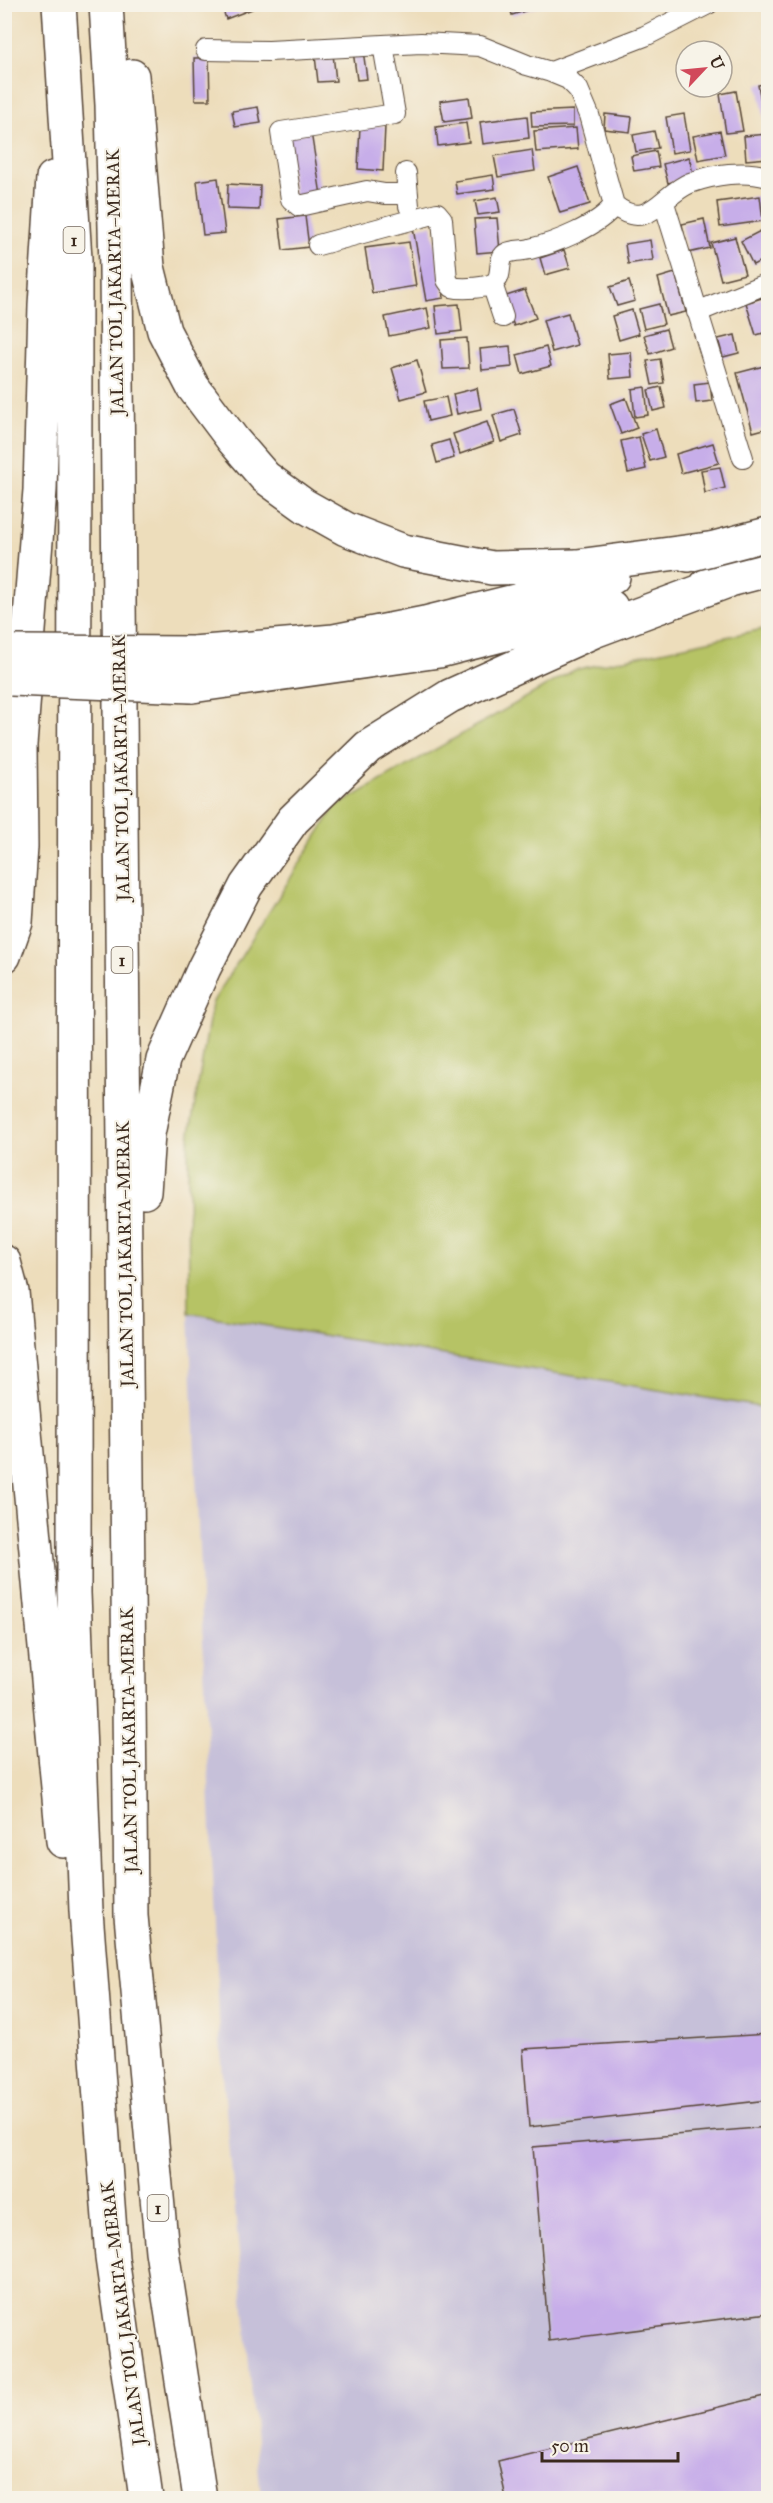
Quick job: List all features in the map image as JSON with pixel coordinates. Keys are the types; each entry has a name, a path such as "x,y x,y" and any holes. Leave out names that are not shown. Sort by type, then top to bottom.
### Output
{"highway":[{"name":"JALAN TOL JAKARTA–MERAK","path":"59,4 75,259 74,1593 86,1911 112,2258 146,2499"},
{"name":"JALAN TOL JAKARTA–MERAK","path":"106,4 112,105 116,270 131,1916 162,2251 200,2499"},
{"path":"125,4 148,267 161,321 193,387 233,440 265,477 305,506 346,529 402,551 492,568 577,566 708,549"},
{"path":"4,956 16,922 17,911 21,847 20,745 40,490 45,305 62,42"},
{"path":"9,666 334,641 425,623 583,586 768,534"},
{"path":"9,666 192,686 439,651 591,611 768,570"},
{"path":"131,1916 132,1701 141,1221 148,1134 163,1060 204,968 246,886 292,820 368,747 450,696 594,631 728,581"},
{"path":"4,1262 12,1292 63,1843 86,1911"},
{"path":"112,2258 162,2251"}],"street":[{"path":"551,72 645,36 708,4"},
{"path":"206,50 269,51 421,43 480,46 551,72 568,80 578,89 589,115 614,205 625,213 635,215 649,212 692,182 735,173 753,172 768,177"},
{"path":"383,45 395,114 281,132 291,199 299,206 367,191 408,194"},
{"path":"406,173 409,220"},
{"path":"664,203 743,458"},
{"path":"318,245 427,215 441,215 447,280 452,287 460,289 492,284 497,281 502,257 506,253 529,249 594,223 609,212 614,205"},
{"path":"698,312 768,283"},
{"path":"492,284 503,317"}],"shaded area":[{"path":"189,1313 768,1408 768,2498 261,2498 220,2041"}],"green space":[{"path":"768,628 768,1408 189,1313 188,1144 212,1003 335,807 574,670"}],"building":[{"path":"221,4 250,4 252,9 226,19"},
{"path":"464,4 489,4 489,5 467,12"},
{"path":"509,4 544,4 544,5 512,15"},
{"path":"363,50 367,79 357,80 353,51"},
{"path":"333,54 336,81 318,82 315,56"},
{"path":"194,58 209,58 210,100 195,100"},
{"path":"768,83 768,131 767,131 758,85"},
{"path":"734,91 736,91 743,131 726,133 721,99 734,99"},
{"path":"469,97 472,118 444,122 440,101"},
{"path":"258,107 261,123 235,127 232,111"},
{"path":"573,110 573,126 532,127 531,112"},
{"path":"605,114 632,117 630,132 604,129"},
{"path":"684,114 690,150 672,153 666,117"},
{"path":"527,116 529,138 483,144 480,122"},
{"path":"466,123 469,142 438,146 436,127"},
{"path":"360,125 385,126 383,171 358,169"},
{"path":"576,128 578,149 536,152 534,131"},
{"path":"654,131 658,148 636,152 633,135"},
{"path":"720,131 725,155 698,160 693,136"},
{"path":"311,132 321,195 295,199 286,136"},
{"path":"768,134 768,158 746,160 744,136"},
{"path":"532,150 535,171 498,177 494,156"},
{"path":"656,151 659,167 634,171 631,156"},
{"path":"689,157 694,177 668,183 663,164"},
{"path":"578,167 590,204 560,213 548,177"},
{"path":"493,175 495,189 457,194 455,181"},
{"path":"218,178 225,233 203,235 197,181"},
{"path":"228,184 260,186 259,210 227,209"},
{"path":"760,196 763,221 720,227 717,202"},
{"path":"497,197 500,212 478,215 475,201"},
{"path":"305,216 309,247 283,250 279,219"},
{"path":"497,218 500,251 477,253 474,219"},
{"path":"704,219 710,248 688,253 682,224"},
{"path":"432,225 444,298 426,301 413,228"},
{"path":"768,227 768,257 753,265 741,241"},
{"path":"735,237 745,274 721,280 711,243"},
{"path":"650,240 653,260 628,264 625,244"},
{"path":"409,242 416,286 372,293 365,248"},
{"path":"564,250 570,268 545,275 540,258"},
{"path":"675,273 686,312 668,316 658,278"},
{"path":"629,281 635,301 617,306 610,287"},
{"path":"525,290 536,318 514,326 503,297"},
{"path":"765,297 768,308 768,332 756,335 746,303"},
{"path":"459,304 462,331 438,334 435,306"},
{"path":"659,304 664,324 644,329 639,309"},
{"path":"427,308 431,328 389,336 385,317"},
{"path":"632,310 639,334 619,340 612,316"},
{"path":"568,313 577,345 552,352 543,320"},
{"path":"666,329 671,347 650,354 644,335"},
{"path":"735,335 739,353 723,357 718,339"},
{"path":"467,338 469,368 443,369 441,340"},
{"path":"510,346 512,367 482,370 480,349"},
{"path":"546,347 551,366 522,374 517,355"},
{"path":"631,352 633,377 610,379 608,354"},
{"path":"660,359 664,383 652,385 647,361"},
{"path":"417,360 426,392 401,399 392,368"},
{"path":"764,366 768,382 768,428 753,432 737,373"},
{"path":"710,382 712,401 696,403 694,384"},
{"path":"645,387 648,415 635,417 632,389"},
{"path":"661,387 666,408 653,411 648,390"},
{"path":"477,388 481,409 457,414 453,394"},
{"path":"446,397 450,416 428,421 424,401"},
{"path":"626,398 637,428 621,434 610,404"},
{"path":"514,409 522,435 501,442 493,415"},
{"path":"487,422 494,442 460,454 453,434"},
{"path":"656,429 664,457 650,461 641,434"},
{"path":"639,437 646,469 628,473 621,441"},
{"path":"449,440 454,458 437,463 432,445"},
{"path":"713,443 719,463 681,473 676,454"},
{"path":"720,467 725,488 705,493 701,470"},
{"path":"768,2034 768,2100 529,2127 523,2049"},
{"path":"768,2127 768,2313 549,2341 533,2147"},
{"path":"768,2395 768,2498 506,2498 498,2461"}]}
